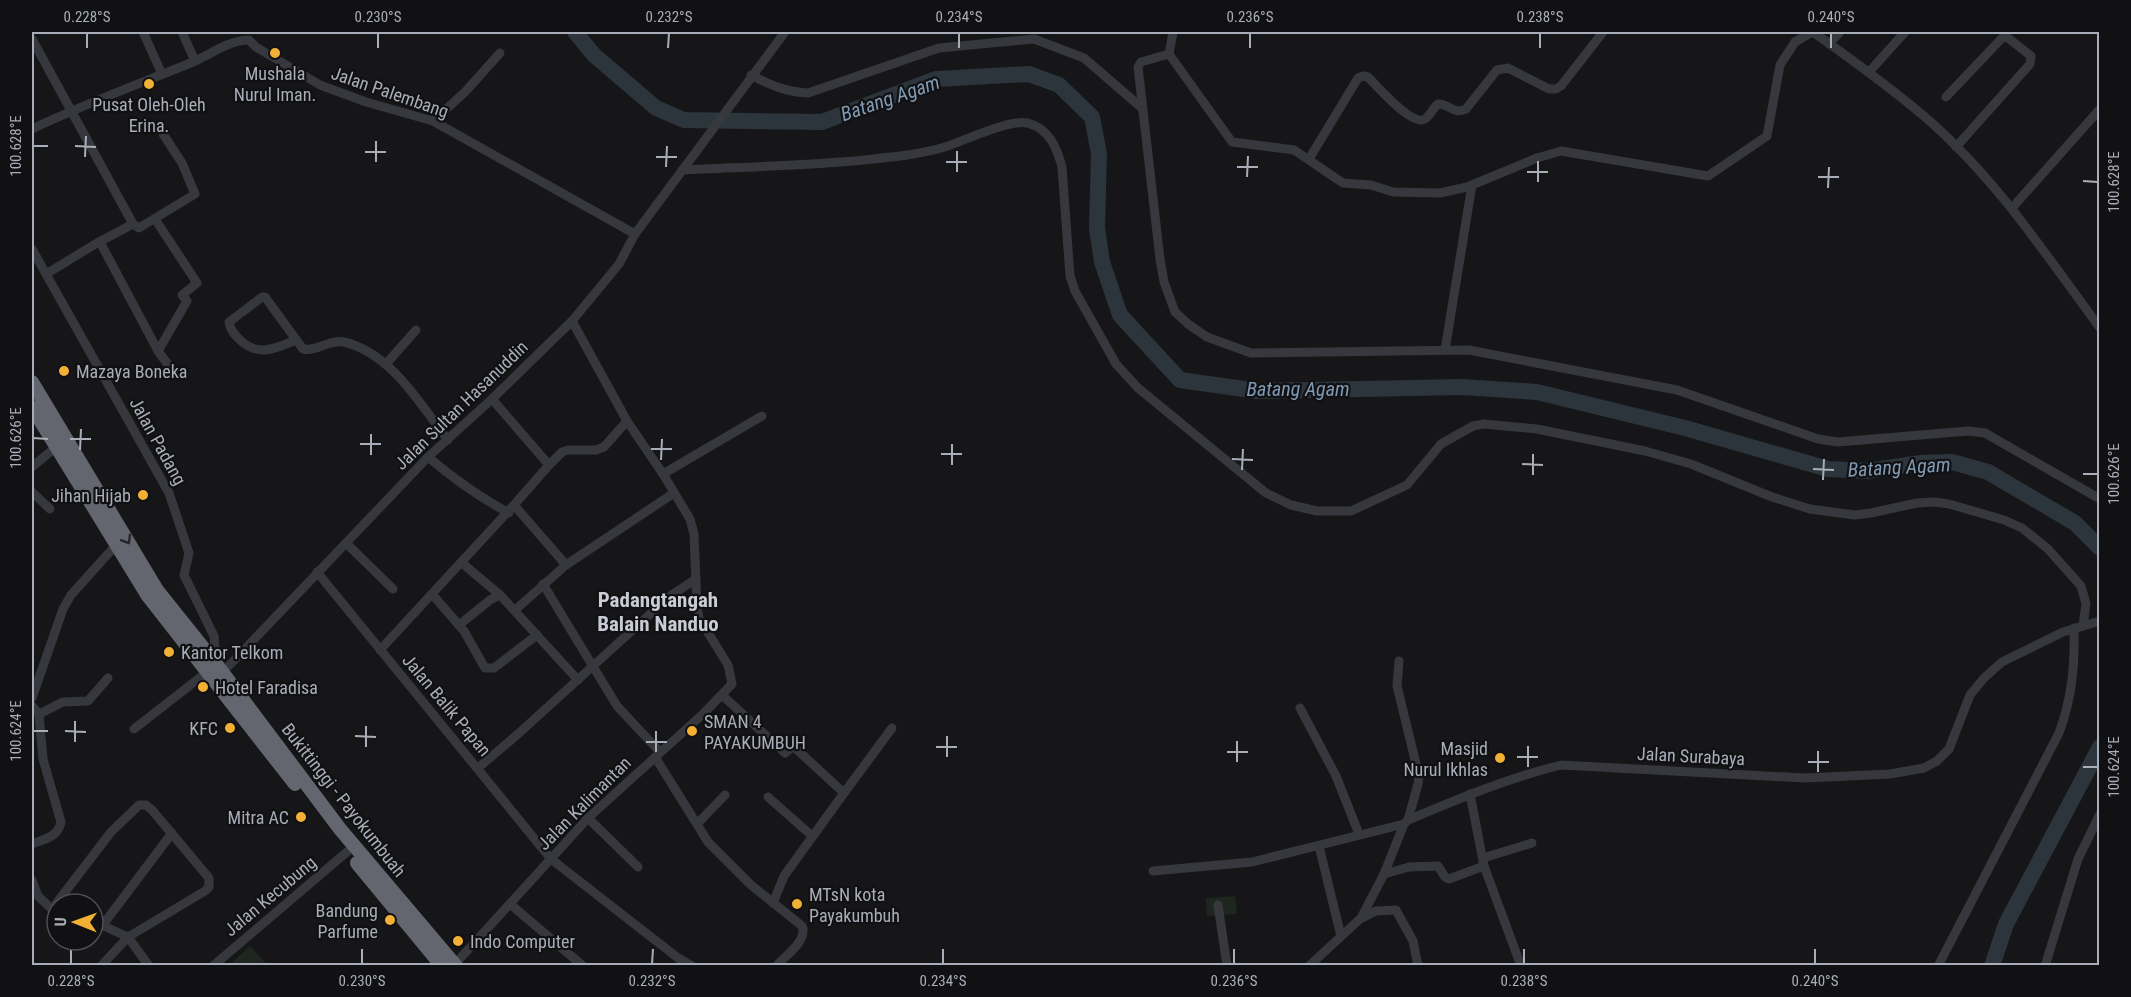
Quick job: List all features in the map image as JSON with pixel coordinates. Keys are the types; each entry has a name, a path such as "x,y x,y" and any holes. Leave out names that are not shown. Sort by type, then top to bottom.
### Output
{"highway":[{"name":"Bukittinggi - Payokumbuah","path":"32,382 157,590 210,666 348,851 451,965"},
{"name":"Bukittinggi - Payokumbuah","path":"32,407 148,596 210,666 222,673 396,903"}],"street":[{"path":"143,32 162,74"},
{"path":"182,32 195,61"},
{"name":"Jalan Sultan Hasanuddin","path":"222,673 428,457 572,321 619,264 635,234 785,32"},
{"path":"1173,32 1169,54 1232,142 1294,150 1343,183 1371,185 1393,192 1440,192 1472,184 1561,151 1708,176 1767,136 1780,65 1795,42 1812,32 1869,72 1926,118 1956,147 2012,208 2100,328"},
{"path":"1309,159 1358,78 1362,76 1368,77 1409,117 1422,120 1427,119 1438,104 1454,112 1466,109 1497,70 1502,68 1508,68 1549,89 1556,89 1561,86 1603,32"},
{"path":"1830,44 1840,32"},
{"path":"1869,72 1905,32"},
{"name":"Jalan Palembang","path":"32,129 70,111 195,61 247,36 256,47 320,85 366,102 433,121 635,234"},
{"path":"1946,97 2002,37 2008,38 2031,56 2030,64 1956,147"},
{"path":"32,39 70,111 134,224 139,228 195,194 182,163 163,134"},
{"path":"751,75 775,88 808,93 939,48 1034,39 1084,58 1142,108"},
{"path":"433,121 465,92 500,53"},
{"path":"1169,54 1141,62 1138,67 1164,282 1176,312 1188,324 1207,337 1251,353 1469,350 1677,390 1818,439 1838,441 1968,431 1985,433 2100,499"},
{"path":"2012,208 2100,109"},
{"path":"682,170 819,165 902,156 939,148 1012,124 1028,123 1039,129 1051,138 1062,167 1070,276 1086,312 1116,364 1138,388 1266,493 1291,505 1317,511 1351,511 1407,485 1441,444 1466,429 1484,424 1537,429 1645,452 1691,464 1772,497 1810,509 1855,515 1934,502 2004,520 2022,528 2048,549 2081,586 2086,604 2079,627 2068,708 2059,733 1938,966"},
{"path":"1445,350 1472,184"},
{"path":"155,219 197,283 182,295 187,301 158,351"},
{"path":"46,274 134,224"},
{"path":"100,242 158,351 172,370"},
{"name":"Jalan Padang","path":"32,249 169,493 189,553 184,575 214,636 215,648 210,666"},
{"path":"296,340 260,351 250,348 233,333 229,322 265,297 296,340 301,347 309,350 337,341 344,342 386,364 448,440"},
{"path":"572,321 627,421 690,519 694,534 699,618 728,665 732,684 722,695 785,753 793,746 843,793"},
{"path":"386,364 416,330"},
{"path":"492,399 549,465"},
{"path":"663,474 762,416"},
{"path":"380,650 562,452 596,450 604,447 627,421"},
{"path":"32,467 56,448"},
{"path":"428,457 455,481 480,498 511,509 566,565"},
{"path":"32,492 50,509"},
{"path":"514,610 566,565 674,493"},
{"path":"346,543 393,589"},
{"path":"32,698 63,609 71,596 116,545"},
{"path":"462,563 500,595 578,680"},
{"name":"Jalan Balik Papan","path":"317,572 551,859 678,958 692,966"},
{"path":"478,768 670,596 696,579"},
{"path":"543,584 618,706 657,754 708,842 750,885 802,926 803,938 776,966"},
{"path":"432,594 459,625 483,666 488,669 494,669 537,635"},
{"path":"459,625 490,600 500,595"},
{"name":"Jalan Surabaya","path":"1153,871 1252,862 1319,846 1406,822 1470,794 1533,772 1561,765 1805,778 1890,774 1924,768 1937,761 1949,749 1970,695 2002,662 2063,632 2097,622"},
{"path":"1361,918 1384,874 1406,822 1418,784 1419,776 1398,686 1399,661"},
{"path":"134,729 210,666"},
{"path":"39,714 63,702 88,701 108,678"},
{"name":"Jalan Kalimantan","path":"451,965 588,818 722,695"},
{"path":"32,706 39,714 43,759 61,822 55,835 32,844"},
{"path":"1300,708 1336,776 1359,834"},
{"path":"773,903 784,876 811,835 892,728"},
{"path":"32,750 41,742"},
{"path":"1470,794 1483,862 1521,966"},
{"path":"698,823 725,795"},
{"path":"768,797 811,835"},
{"path":"68,892 111,832 139,805 149,807 209,878 209,887 205,891 128,937 101,966"},
{"path":"2045,966 2078,859 2100,814"},
{"path":"588,818 638,867"},
{"path":"105,914 172,833"},
{"path":"1384,874 1409,867 1438,866 1449,879 1483,862 1532,843"},
{"path":"1319,846 1341,936"},
{"name":"Jalan Kecubung","path":"213,966 348,851"},
{"path":"32,880 35,898"},
{"path":"510,904 583,966"},
{"path":"1218,905 1227,966"},
{"path":"1309,966 1361,918 1376,911 1396,910 1413,941 1418,966"},
{"path":"105,927 128,937 149,966"}],"shaded area":[{"path":"1235,896 1237,914 1207,916 1206,898"},
{"path":"250,946 268,965 229,965"}],"waterway":[{"name":"Batang Agam","path":"575,32 594,55 656,108 684,120 822,122 936,79 1029,74 1059,85 1092,117 1099,154 1097,228 1102,262 1120,315 1180,380 1258,391 1463,387 1537,392 1685,428 1828,469 1867,471 1921,463 1952,462 1988,472 2075,523 2100,548"},
{"name":"Batang Agam","path":"1992,966 2006,924 2100,747"}],"place":[{"name":"Mushala Nurul Iman.","path":"275,53"},
{"name":"Pusat Oleh-Oleh Erina.","path":"149,84"},
{"name":"Mazaya Boneka","path":"64,371"},
{"name":"Jihan Hijab","path":"143,495"},
{"name":"Kantor Telkom","path":"169,652"},
{"name":"Hotel Faradisa","path":"203,687"},
{"name":"KFC","path":"230,728"},
{"name":"SMAN 4 PAYAKUMBUH","path":"692,731"},
{"name":"Masjid Nurul Ikhlas","path":"1500,758"},
{"name":"Mitra AC","path":"301,817"},
{"name":"MTsN kota Payakumbuh","path":"797,904"},
{"name":"Bandung Parfume","path":"390,920"},
{"name":"Indo Computer","path":"458,941"}],"district":[{"name":"Padangtangah Balain Nanduo","path":"658,612"}]}
